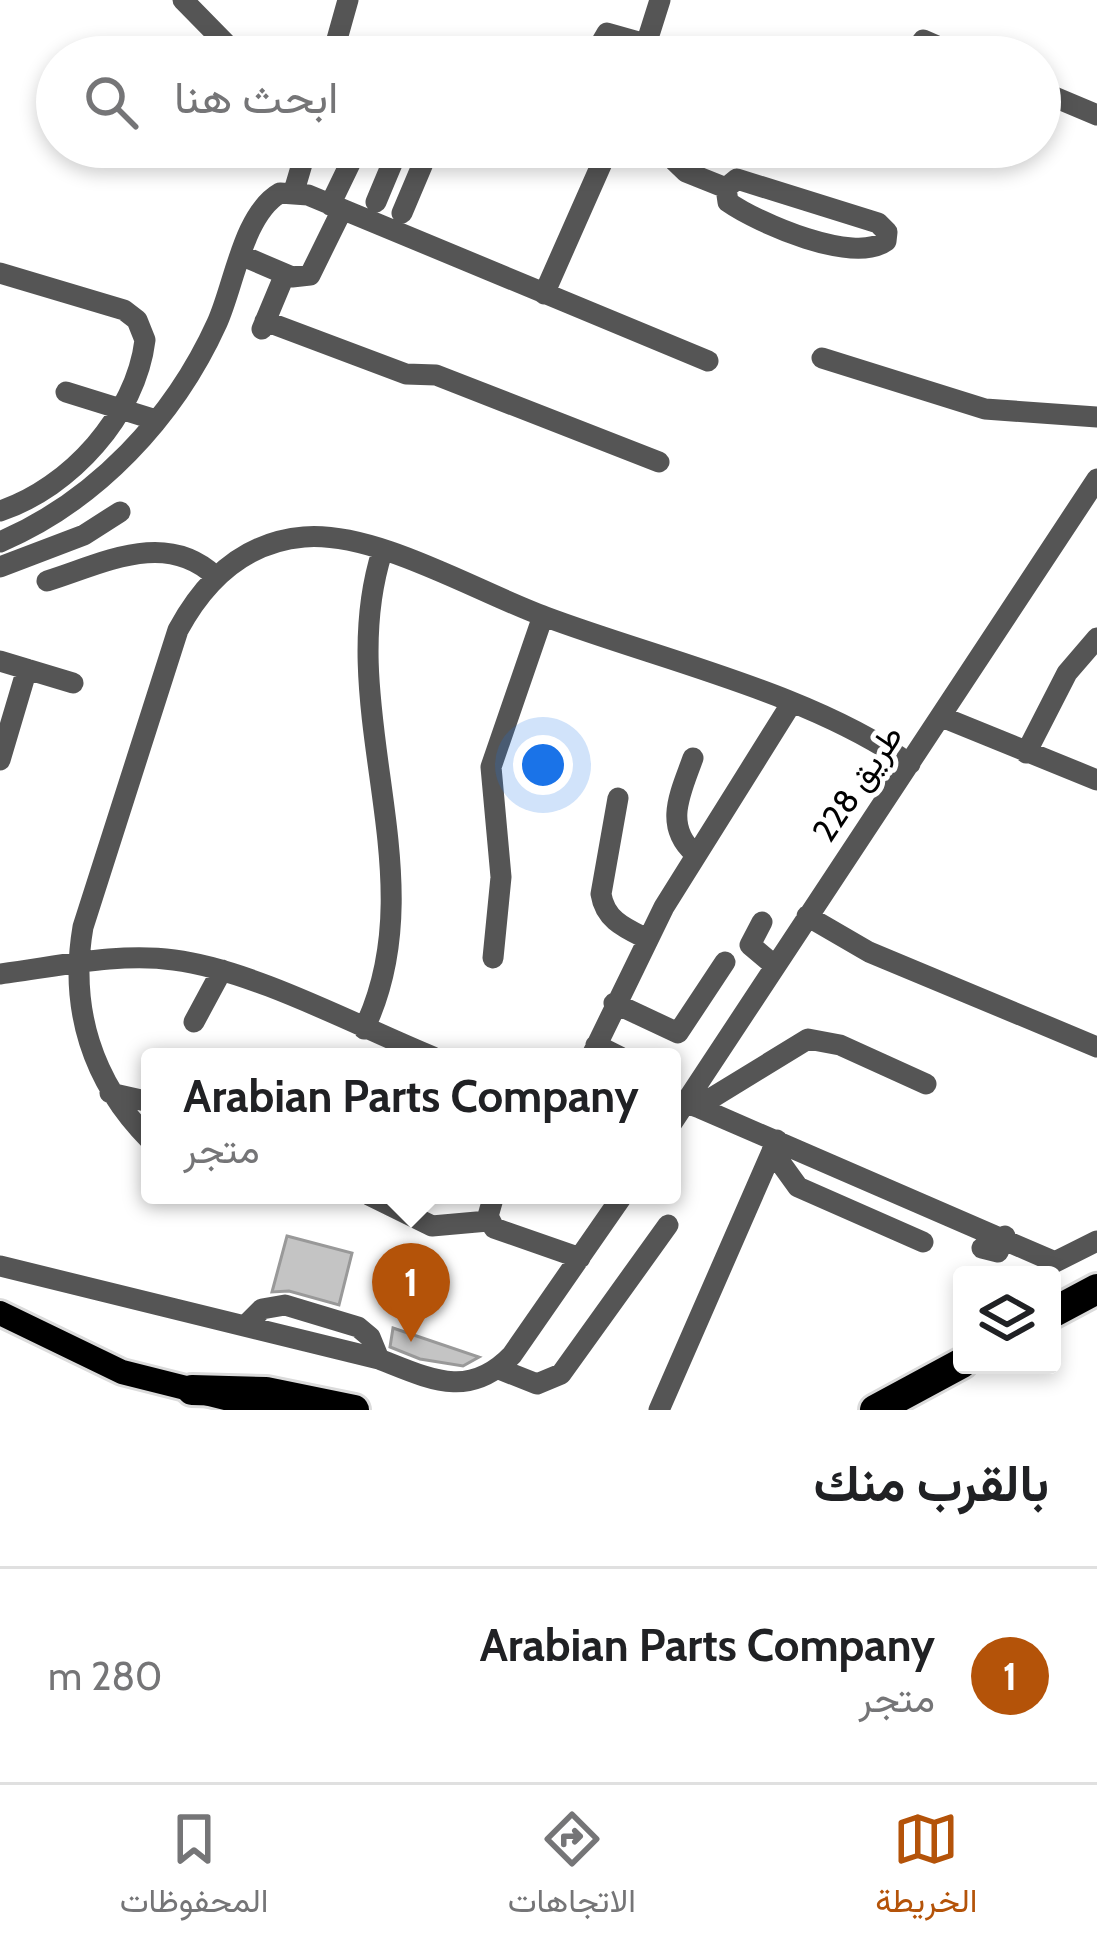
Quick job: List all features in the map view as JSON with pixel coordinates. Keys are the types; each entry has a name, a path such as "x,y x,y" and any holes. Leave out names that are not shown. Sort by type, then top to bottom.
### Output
{"highway":[{"path":"1061,1308 1097,1289"},
{"path":"875,1410 953,1368"},
{"path":"192,1390 266,1392 354,1410"}],"main road":[{"path":"0,1313 102,1365 273,1410"}],"lane":[{"path":"183,0 218,36"},
{"path":"338,36 348,0"},
{"path":"649,36 661,0"},
{"path":"1061,100 1097,115"},
{"path":"294,191 301,168"},
{"path":"243,256 301,278 314,272 350,168"},
{"path":"376,202 393,168"},
{"path":"402,213 421,168"},
{"path":"544,295 600,168"},
{"path":"682,168 726,188 734,206 794,235 863,248 886,241 887,232 878,223 737,179 726,188"},
{"path":"0,542 39,524 100,481 156,420 211,335 268,200 294,191 708,361"},
{"path":"0,273 124,310 137,320 145,346 120,405 69,472 37,495 0,511"},
{"path":"285,274 263,325 406,374 433,374 659,462"},
{"path":"822,358 985,409 1097,417"},
{"path":"66,392 120,405 156,420"},
{"name":"طريق 228","path":"681,1115 692,1105 775,966 1097,479"},
{"path":"0,568 52,548 120,512"},
{"path":"39,524 52,548"},
{"path":"141,1129 110,1093 87,1037 76,965 82,927 178,630 215,576 257,549 305,537 338,538 382,552 543,616 791,704 865,734 910,764"},
{"path":"47,581 158,550 195,560 215,576"},
{"path":"364,1029 384,974 392,903 365,652 368,611 382,552"},
{"path":"493,958 501,878 491,767 543,616"},
{"path":"1027,753 1067,673 1097,638"},
{"path":"0,661 74,683"},
{"path":"0,760 27,669"},
{"path":"594,1048 694,853 791,704"},
{"path":"942,717 1097,780"},
{"path":"693,758 675,815 683,843 694,853"},
{"path":"618,798 601,894 603,909 647,939"},
{"path":"808,916 869,952 1097,1047"},
{"path":"762,922 750,945 775,966"},
{"path":"0,974 139,957 222,970 411,1048"},
{"path":"614,1004 678,1034 725,962"},
{"path":"194,1022 222,970"},
{"path":"692,1105 808,1039 840,1045 926,1084"},
{"path":"110,1093 141,1100"},
{"path":"692,1105 774,1146 1005,1236 1055,1262 1097,1241"},
{"path":"774,1146 804,1191 923,1242"},
{"path":"659,1410 774,1146"},
{"path":"388,1204 433,1226 488,1221 499,1231 580,1258"},
{"path":"488,1221 492,1204"},
{"path":"0,1266 379,1359 452,1385 477,1382 499,1369 617,1204"},
{"path":"499,1369 537,1384 561,1374 668,1225"},
{"path":"982,1247 998,1252 1005,1236"}],"building":[{"path":"287,1236 352,1253 339,1305 289,1291 272,1292"},
{"path":"393,1328 479,1357 463,1366 420,1359 390,1347"}],"place":[{"name":"Arabian Parts Company","path":"411,1342"}]}
